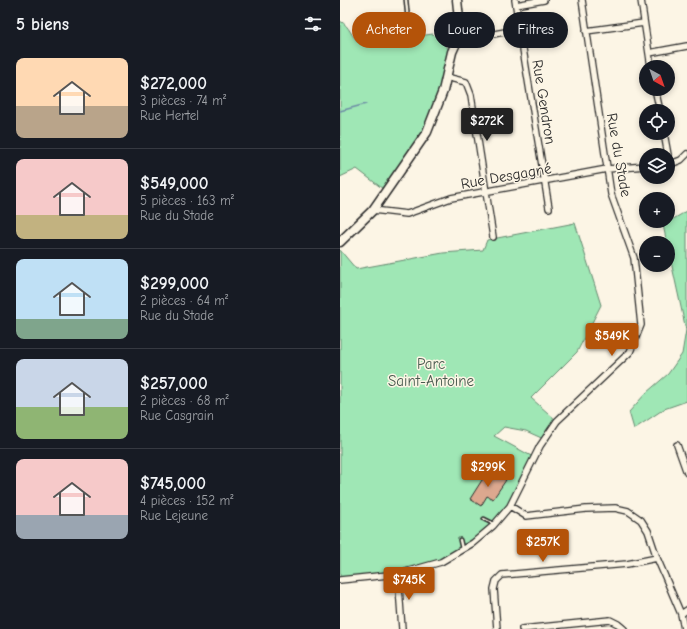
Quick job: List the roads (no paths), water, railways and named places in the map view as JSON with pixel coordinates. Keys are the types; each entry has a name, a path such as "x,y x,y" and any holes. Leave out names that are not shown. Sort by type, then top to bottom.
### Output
{"street":[{"path":"457,0 458,12"},
{"path":"516,2 544,0"},
{"name":"Rue du Stade","path":"340,580 398,574 441,562 473,543 494,524 510,506 540,446 557,421 630,352 641,325 634,258 611,194 582,0"},
{"path":"641,0 650,60"},
{"name":"Rue Gendron","path":"516,2 517,12"},
{"path":"586,32 644,23"},
{"path":"649,53 687,46"},
{"path":"340,242 373,210 427,132 443,91 454,48"},
{"name":"Rue Gendron","path":"523,48 549,208"},
{"path":"446,77 466,82 471,95 493,237"},
{"path":"675,162 681,160 687,154"},
{"name":"Rue Desgagné","path":"373,210 407,214 451,198 607,169 639,167"},
{"path":"677,445 687,473"},
{"path":"510,506 526,516 599,508 615,508 628,511 641,520 648,531 656,558 681,614 684,629"},
{"path":"497,629 494,589 496,580 502,575 627,564 656,558"},
{"path":"398,574 402,629"},
{"path":"681,614 687,610"},
{"path":"522,629 610,620 624,629"}],"lane":[{"path":"406,0 407,12"},
{"path":"484,519 494,524"},
{"path":"460,540 462,550"}],"waterway":[{"path":"340,111 366,104"}],"park label":[{"name":"Parc Saint-Antoine","path":"431,372"}]}
